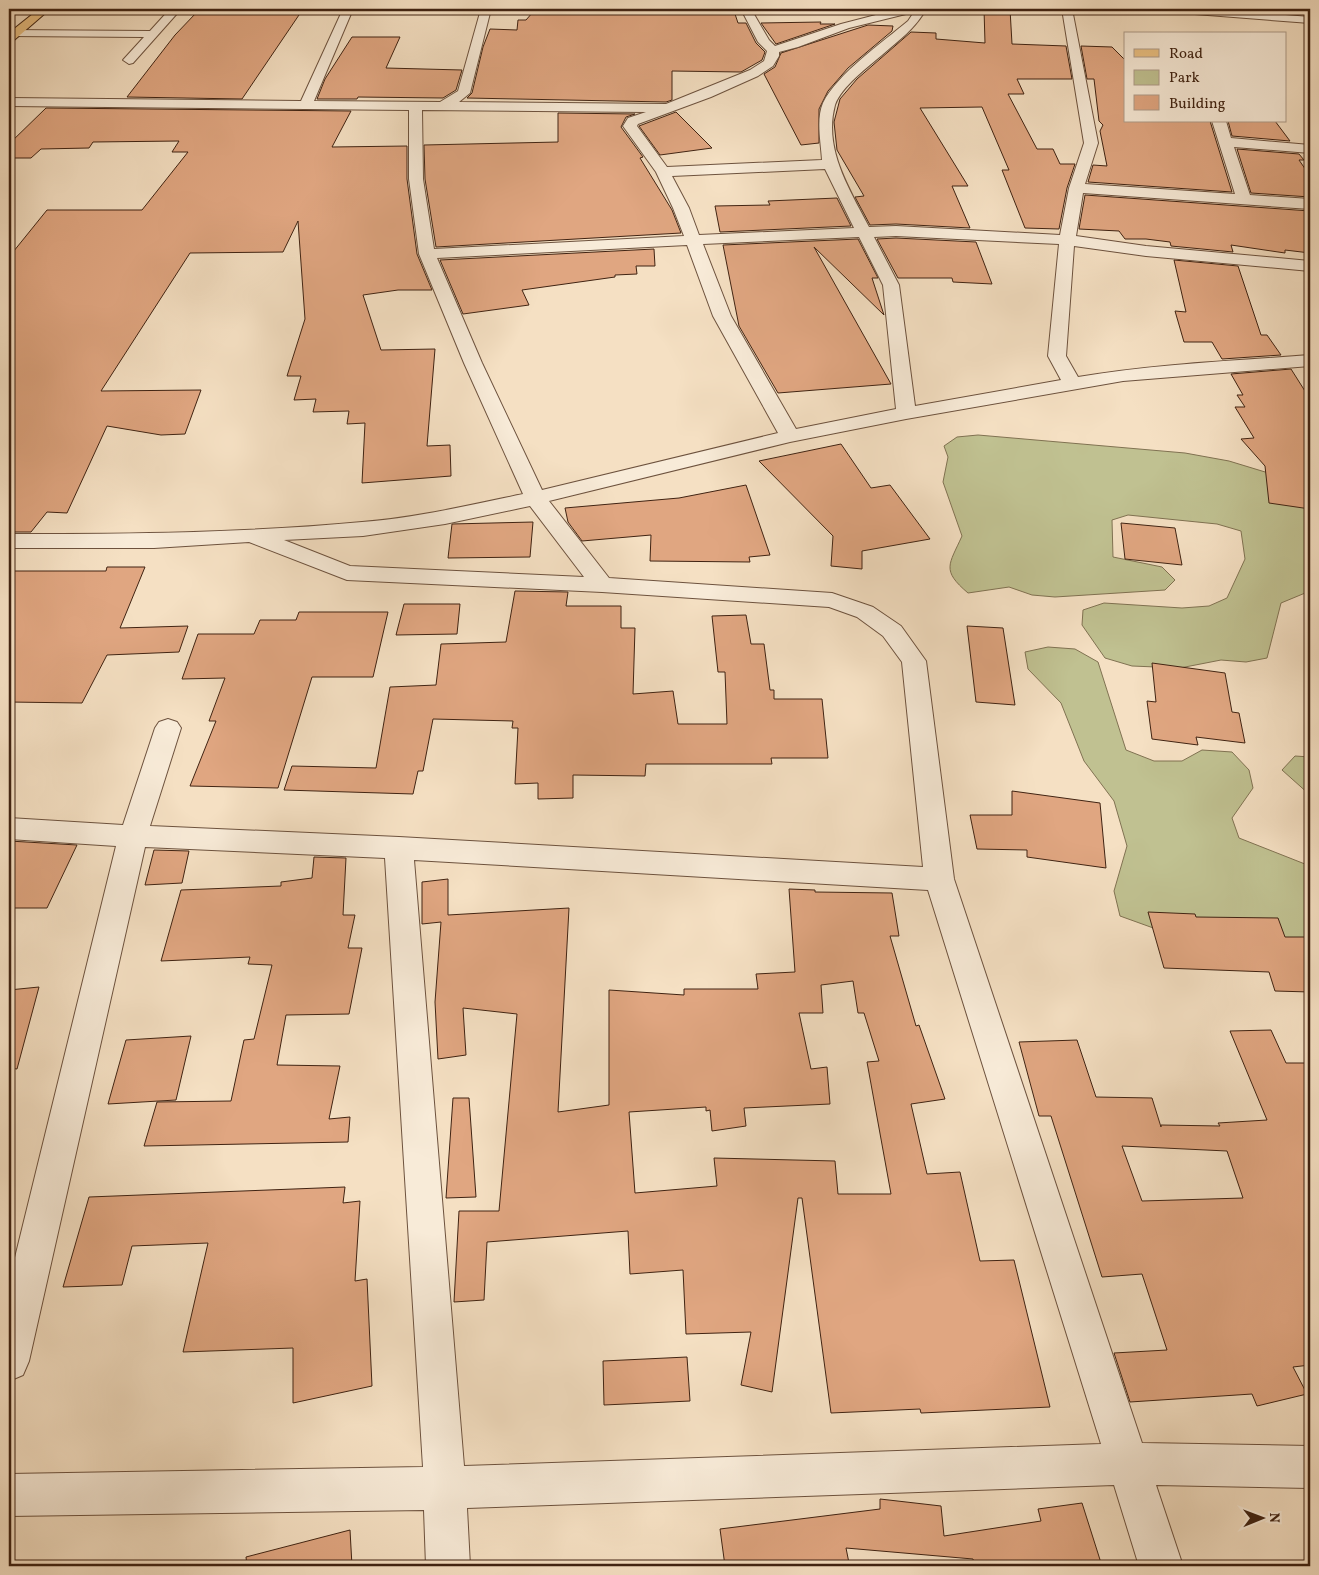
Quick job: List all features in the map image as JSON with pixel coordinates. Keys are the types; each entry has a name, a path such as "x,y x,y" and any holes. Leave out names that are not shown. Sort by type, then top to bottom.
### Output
{"main road":[{"path":"12,30 28,9"},
{"path":"12,30 45,9"}],"street":[{"path":"128,60 176,9"},
{"path":"306,104 348,9"},
{"path":"441,107 464,93 486,9"},
{"path":"746,9 764,42 773,50 773,56 768,63 754,73 706,94 633,121 630,126 663,172 693,240 722,316 790,436"},
{"path":"773,50 794,46 853,24 910,9"},
{"path":"906,413 898,332 890,285 878,256 864,233 830,164 826,130 829,104 847,79 912,23 920,9"},
{"path":"1067,9 1091,143 1076,188 1067,240 1057,356 1072,384"},
{"path":"1178,9 1310,20"},
{"path":"1178,9 1188,26"},
{"path":"12,30 154,34"},
{"path":"9,102 664,108"},
{"path":"416,107 416,178 427,254 473,363 535,498 602,585"},
{"path":"1219,122 1244,199"},
{"path":"1226,142 1310,149"},
{"path":"663,172 830,164"},
{"path":"1076,188 1310,204"},
{"path":"427,254 896,231 1067,240 1146,251 1310,266"},
{"path":"9,542 154,541 256,537 363,529 445,517 535,498 790,436 1123,374 1310,361"},
{"path":"256,537 347,573 602,585 832,600 865,612 892,631 914,661 939,880 1161,1566"},
{"path":"9,1361 133,836 168,728"},
{"path":"9,828 133,836 399,848 939,880"},
{"path":"399,848 445,1488 448,1566"},
{"path":"9,1495 445,1488 1127,1464 1310,1467"}],"green space":[{"path":"978,435 1185,453 1229,461 1275,475 1310,477 1310,591 1281,603 1267,658 1246,662 1221,660 1180,668 1132,666 1105,658 1082,625 1083,610 1104,603 1182,608 1209,606 1227,598 1245,559 1241,531 1217,524 1128,515 1112,520 1113,557 1162,567 1175,580 1165,590 1055,597 1032,595 1009,587 968,593 954,578 950,567 962,536 943,482 948,457 944,446 957,437"},
{"path":"1048,647 1075,649 1098,662 1126,750 1154,761 1182,761 1202,750 1232,752 1249,770 1253,788 1232,818 1239,838 1310,866 1310,945 1181,938 1120,916 1114,891 1127,846 1114,801 1084,761 1061,703 1028,669 1025,652"},
{"path":"1295,756 1310,757 1310,795 1282,770"}],"building":[{"path":"984,9 1010,9 1012,44 1066,46 1072,79 1017,79 1024,94 1008,94 1037,149 1053,149 1060,164 1075,164 1067,188 1059,229 1025,228 1002,170 1009,170 982,107 920,108 968,186 952,186 970,228 896,224 870,225 855,197 864,196 837,150 834,122 840,99 857,79 911,32 936,33 936,39 985,43"},
{"path":"734,11 738,23 746,23 756,43 765,52 762,60 741,72 672,71 672,100 666,102 467,98 472,93 483,47 490,29 517,30 518,20 526,20 533,12 574,14 575,12"},
{"path":"301,12 242,99 127,97 175,35 196,13"},
{"path":"821,22 820,24 835,24 776,44 761,23"},
{"path":"868,25 893,26 892,31 848,68 828,91 819,109 819,143 801,145 764,74 775,67 781,53"},
{"path":"352,37 400,37 386,68 462,70 456,90 443,98 358,97 357,99 317,99 325,79"},
{"path":"1081,46 1112,47 1124,59 1124,122 1210,122 1232,192 1088,182 1093,165 1107,166 1100,131 1103,125 1099,121 1094,79 1087,79"},
{"path":"46,108 351,111 332,147 407,146 407,179 417,254 432,290 398,290 363,295 381,350 435,349 427,446 450,445 451,476 362,483 365,423 347,424 349,411 313,412 316,399 294,400 301,376 287,376 305,319 298,221 283,252 190,253 101,391 201,390 185,434 161,435 107,426 67,513 47,512 31,532 9,532 9,257 47,210 142,210 188,152 172,152 179,141 93,142 89,148 41,149 31,158 9,158 9,144"},
{"path":"676,112 712,148 660,155 639,126"},
{"path":"558,113 635,114 626,117 621,127 643,157 640,158 672,210 681,233 436,247 425,179 424,145 558,142"},
{"path":"1228,122 1276,122 1290,141 1232,136"},
{"path":"1237,149 1299,154 1304,160 1299,160 1310,176 1310,197 1251,193"},
{"path":"1085,195 1310,211 1310,253 1285,250 1285,253 1231,245 1233,252 1171,246 1170,242 1125,239 1119,231 1079,229"},
{"path":"837,198 851,226 720,232 715,206 770,205 768,201"},
{"path":"896,238 976,242 992,284 953,282 952,278 898,278 877,239"},
{"path":"858,239 878,278 872,278 884,315 814,247 891,384 778,393 739,326 723,245"},
{"path":"654,249 655,266 636,266 637,274 615,275 615,277 522,290 529,305 463,314 440,260"},
{"path":"1174,260 1238,266 1261,335 1267,335 1281,355 1222,359 1212,342 1184,342 1175,311 1186,312"},
{"path":"1291,369 1310,399 1310,509 1269,503 1265,466 1241,439 1254,438 1235,407 1245,407 1237,395 1243,395 1231,374"},
{"path":"841,444 871,488 890,485 930,539 862,551 862,569 831,566 833,536 759,461"},
{"path":"746,485 770,555 749,557 750,562 650,561 651,535 582,541 568,522 565,508 679,498"},
{"path":"533,522 530,557 448,558 452,524"},
{"path":"1121,523 1175,528 1182,565 1125,559"},
{"path":"107,567 145,567 120,628 188,626 179,652 107,655 82,703 9,702 9,571 106,571"},
{"path":"515,591 568,592 566,606 621,606 621,628 635,628 633,694 673,691 678,724 727,724 725,672 718,672 712,616 746,615 751,644 764,644 770,690 774,690 774,699 822,699 828,758 771,758 772,764 646,764 645,776 573,775 573,798 538,799 538,783 515,784 518,728 512,728 513,721 433,719 423,771 418,771 413,794 284,790 292,766 376,768 390,687 436,685 441,644 506,642"},
{"path":"404,604 460,604 457,634 396,635"},
{"path":"299,612 388,612 373,677 312,677 278,788 190,786 216,721 209,721 225,678 182,679 198,634 254,634 260,620 296,620"},
{"path":"967,626 1003,628 1015,705 976,702"},
{"path":"1152,663 1225,673 1232,712 1239,713 1245,743 1196,737 1198,745 1152,739 1147,701 1156,702"},
{"path":"1012,791 1100,803 1106,868 1027,857 1027,850 977,849 970,815 1012,815"},
{"path":"9,841 77,845 47,908 9,908"},
{"path":"154,850 189,851 182,883 145,885"},
{"path":"314,857 346,858 343,915 355,915 348,948 362,948 349,1014 286,1015 277,1065 340,1066 329,1119 350,1117 348,1142 144,1146 157,1102 231,1101 244,1040 254,1039 272,965 248,964 250,957 161,961 181,890 281,886 281,882 312,878"},
{"path":"448,879 448,915 569,908 558,1112 609,1105 609,990 684,995 684,989 758,989 756,974 795,972 789,889 815,890 815,892 892,893 899,936 890,936 916,1026 919,1025 945,1099 911,1104 927,1174 960,1172 980,1261 1014,1260 1050,1407 921,1413 920,1409 831,1413 802,1198 798,1198 772,1392 741,1385 751,1332 686,1334 683,1270 630,1274 628,1231 487,1242 484,1300 454,1302 459,1211 499,1211 517,1014 463,1008 466,1055 438,1059 435,1002 441,922 422,924 422,882","holes":["853,981 858,1013 864,1013 879,1061 867,1062 891,1194 838,1194 835,1161 714,1158 717,1186 635,1193 629,1112 706,1107 706,1111 710,1110 712,1131 746,1126 744,1108 830,1104 827,1067 811,1069 799,1013 823,1013 821,985"]},
{"path":"1148,912 1195,914 1196,917 1278,918 1285,937 1310,937 1310,992 1275,991 1269,972 1164,968"},
{"path":"39,987 17,1069 9,1068 9,990"},
{"path":"1271,1030 1286,1063 1310,1063 1310,1365 1293,1367 1307,1394 1257,1406 1252,1394 1130,1402 1114,1353 1167,1350 1142,1274 1102,1277 1051,1116 1039,1116 1019,1042 1077,1040 1096,1097 1152,1098 1161,1127 1161,1125 1220,1126 1218,1123 1267,1120 1230,1031","holes":["1122,1146 1227,1151 1243,1198 1142,1201"]},
{"path":"191,1036 176,1100 108,1104 126,1040"},
{"path":"453,1098 469,1098 476,1197 446,1198"},
{"path":"345,1187 343,1203 360,1201 355,1281 367,1279 372,1386 293,1403 293,1348 183,1352 208,1243 132,1246 122,1285 63,1287 89,1197"},
{"path":"687,1357 690,1401 604,1405 603,1361"},
{"path":"880,1499 941,1506 944,1536 1041,1521 1038,1509 1082,1503 1102,1566 975,1566 973,1559 846,1548 849,1563 820,1566 725,1566 720,1529 880,1509"},
{"path":"350,1530 352,1566 247,1566 246,1557"}]}
